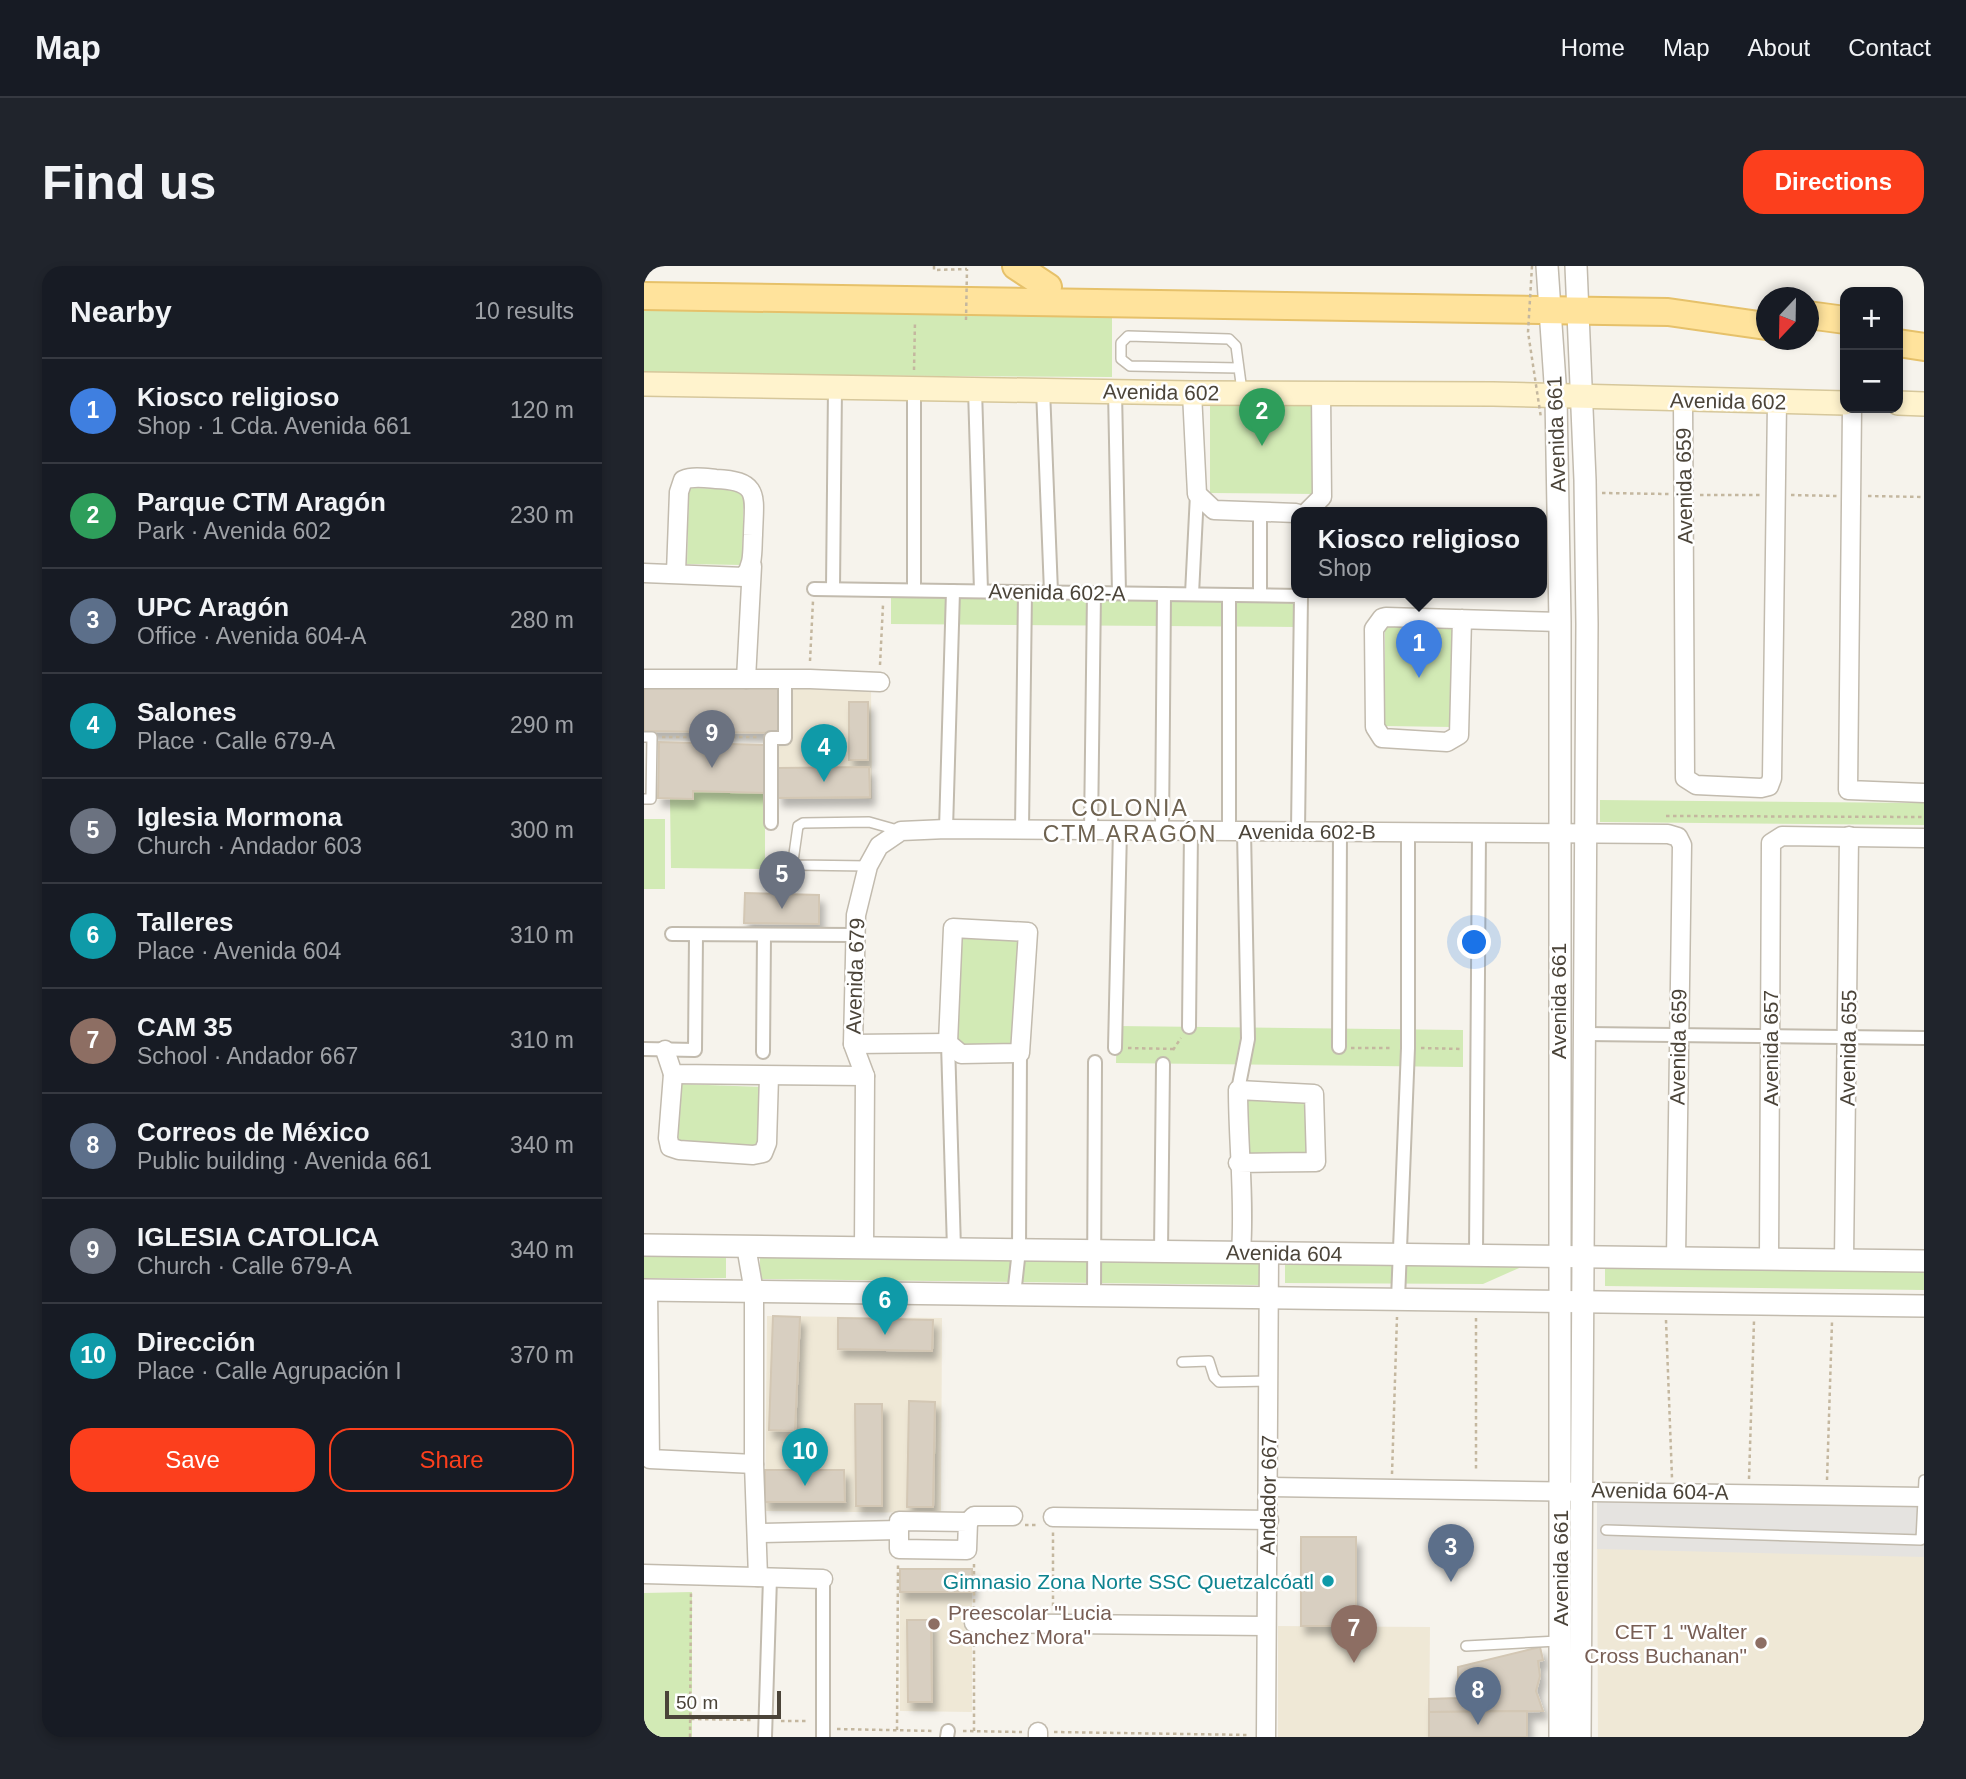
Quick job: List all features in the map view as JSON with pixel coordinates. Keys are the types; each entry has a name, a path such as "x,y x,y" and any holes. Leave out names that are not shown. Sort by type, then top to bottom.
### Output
{"main road":[{"path":"1016,266 1048,287"},
{"path":"644,279 1048,287 1547,302"},
{"path":"644,296 1576,302 1662,295 1756,308"},
{"path":"1576,302 1756,325"},
{"path":"1819,316 1840,319"},
{"path":"1903,328 1924,330"},
{"path":"1819,332 1840,335"},
{"path":"1903,344 1924,347"},
{"name":"Avenida 602","path":"644,384 1840,403"},
{"path":"1903,403 1924,404"}],"street":[{"name":"Avenida 661","path":"1546,266 1556,397 1560,622 1558,1256 1561,1490 1570,1559 1580,1737"},
{"name":"Avenida 661","path":"1560,1737 1560,1641 1570,1559 1583,1490 1586,493 1576,266"},
{"path":"833,589 835,387"},
{"path":"914,387 914,590"},
{"path":"975,389 981,591"},
{"path":"1043,389 1051,592"},
{"path":"1115,391 1119,593"},
{"path":"1192,393 1197,494 1192,594"},
{"path":"1312,507 1322,498 1321,393"},
{"name":"Avenida 659","path":"1683,400 1684,774 1687,782 1696,785 1769,786 1772,778 1776,495"},
{"path":"1776,495 1777,402"},
{"path":"1852,413 1848,790 1924,793"},
{"path":"676,573 679,486 688,478 738,480 754,497 746,572 746,679"},
{"path":"1197,494 1214,510 1291,513"},
{"path":"1260,511 1260,595"},
{"path":"644,573 746,572"},
{"name":"Avenida 602-A","path":"814,589 1291,596"},
{"path":"946,829 953,591"},
{"path":"1021,830 1025,592"},
{"path":"1091,830 1094,593"},
{"path":"1162,830 1164,594"},
{"path":"1229,595 1236,831 1248,1039 1238,1090 1241,1252"},
{"name":"Avenida 602-A","path":"1298,831 1301,598"},
{"path":"1462,620 1459,735 1447,742 1382,738 1375,727 1374,629 1378,621 1386,618 1560,622"},
{"path":"644,680 810,678 880,682"},
{"path":"771,823 771,738 785,738 785,679"},
{"name":"Avenida 602-B","path":"895,834 946,829 1408,831 1558,835"},
{"path":"1115,1048 1120,830"},
{"path":"1189,1027 1191,830"},
{"path":"1339,1047 1340,831"},
{"path":"1398,1299 1408,1048 1408,831"},
{"path":"1476,1255 1479,832"},
{"name":"Avenida 679","path":"864,1248 864,1076 853,1044 853,935 868,866 879,846 895,834"},
{"path":"1558,835 1586,834"},
{"name":"Avenida 659","path":"1586,834 1668,834 1678,837 1682,845 1676,1258"},
{"name":"Avenida 657","path":"1769,1259 1770,847 1774,839 1782,836 1849,836"},
{"path":"1849,836 1924,838"},
{"name":"Avenida 655","path":"1844,1260 1849,1037 1849,836"},
{"path":"954,1249 948,1043 953,928 1028,932 1020,1053 1019,1250 1014,1295"},
{"path":"672,934 853,935"},
{"path":"644,1049 695,1050 696,935"},
{"path":"763,1052 764,935"},
{"path":"1586,1034 1924,1038"},
{"path":"853,1044 948,1043 961,1054 1020,1053"},
{"path":"665,1049 673,1074 668,1138 670,1147 679,1150 753,1155 763,1153 767,1143 769,1076"},
{"path":"1094,1296 1095,1062"},
{"path":"1161,1251 1163,1064"},
{"path":"673,1074 864,1076"},
{"path":"1238,1090 1314,1094 1316,1162 1238,1163"},
{"name":"Avenida 604","path":"644,1245 1924,1261"},
{"path":"747,1246 754,1292 754,1464 757,1533 764,1577 765,1737"},
{"name":"Andador 667","path":"1266,1736 1269,1253"},
{"path":"754,1464 650,1459 646,1290 1924,1306"},
{"name":"Avenida 604-A","path":"1269,1487 1748,1492 1924,1497"},
{"path":"968,1522 899,1521 898,1549 967,1550 968,1522 974,1516 1013,1516"},
{"path":"1053,1517 1269,1520"},
{"path":"757,1533 899,1530"},
{"path":"644,1574 823,1579 823,1733"},
{"path":"974,1623 1266,1626"}],"lane":[{"path":"1239,368 1130,366 1121,359 1121,343 1128,336 1229,339 1236,346 1243,393"},
{"path":"644,799 651,799 648,737"},
{"path":"868,866 796,864 793,861 798,826 803,823 869,822 895,834"},
{"path":"1182,1362 1209,1361 1214,1377 1219,1382 1269,1381"},
{"path":"1606,1530 1921,1540 1924,1480"},
{"path":"1466,1646 1560,1641"}],"path":[{"path":"934,266 934,270 967,269 966,320"},
{"path":"1532,266 1528,332 1541,418"},
{"path":"914,387 915,317"},
{"path":"1586,493 1924,497"},
{"path":"810,678 814,589"},
{"path":"880,682 883,590"},
{"path":"648,737 771,738"},
{"path":"1655,816 1924,817"},
{"path":"1848,817 1849,836"},
{"path":"1163,1064 1189,1027"},
{"path":"1115,1048 1174,1049"},
{"path":"1392,1488 1398,1299"},
{"path":"1476,1300 1476,1490"},
{"path":"1665,1303 1672,1491"},
{"path":"1748,1492 1754,1304"},
{"path":"1826,1496 1833,1305"},
{"path":"1053,1517 1053,1624"},
{"path":"897,1730 898,1549"},
{"path":"691,1576 691,1737"},
{"path":"823,1733 897,1730 947,1734 1266,1736"}],"shaded area":[{"path":"790,686 871,686 872,799 775,799 774,742 791,742"},
{"path":"767,1316 942,1318 941,1513 765,1511"},
{"name":"CET 1 \"Walter Cross Buchanan\"","path":"1597,1500 1924,1506 1924,1737 1598,1737"},
{"path":"1597,1500 1924,1506 1924,1557 1597,1549"},
{"path":"900,1569 972,1569 972,1712 900,1711"},
{"path":"1278,1626 1430,1627 1429,1737 1278,1737"}],"green space":[{"path":"644,308 1112,311 1112,377 644,374"},
{"path":"1210,399 1314,400 1313,494 1210,493"},
{"path":"689,488 744,489 742,565 687,564"},
{"path":"891,594 1296,598 1296,627 891,624"},
{"path":"1385,625 1452,626 1452,727 1385,726"},
{"path":"693,791 765,793 765,869 671,868 670,799 693,799"},
{"path":"1600,800 1924,803 1924,825 1600,822"},
{"path":"644,819 665,819 665,889 644,889"},
{"path":"961,936 1021,939 1018,1047 957,1044"},
{"path":"1117,1026 1463,1030 1463,1067 1116,1063"},
{"path":"680,1084 762,1087 760,1146 678,1143"},
{"path":"1243,1095 1311,1096 1310,1159 1242,1157"},
{"path":"644,1251 726,1252 726,1278 644,1278"},
{"path":"760,1255 1260,1260 1260,1285 760,1279"},
{"path":"1285,1261 1528,1264 1483,1284 1285,1283"},
{"path":"1605,1267 1924,1270 1924,1290 1605,1286"},
{"path":"692,1592 692,1737 644,1737 644,1593"}],"building":[{"path":"644,684 780,686 779,733 644,731"},
{"path":"849,702 868,702 868,760 849,760"},
{"path":"659,742 766,745 765,793 693,791 693,799 658,798"},
{"path":"869,767 870,797 778,798 778,768"},
{"path":"745,893 819,895 819,924 744,923"},
{"path":"773,1316 800,1317 795,1431 769,1430"},
{"path":"838,1318 933,1320 932,1351 838,1349"},
{"path":"909,1401 935,1402 933,1507 907,1507"},
{"path":"855,1404 882,1404 882,1506 856,1506"},
{"path":"765,1470 844,1470 845,1502 765,1502"},
{"name":"Gimnasio Zona Norte SSC Quetzalcóatl","path":"1301,1537 1356,1537 1356,1626 1301,1626"},
{"path":"900,1569 972,1569 972,1592 900,1592"},
{"path":"907,1620 931,1620 932,1702 908,1702"},
{"path":"1540,1647 1543,1660 1538,1661 1540,1676 1536,1691 1543,1711 1429,1712 1429,1699 1458,1698 1458,1667"},
{"path":"1527,1711 1527,1737 1429,1737 1429,1712"}],"place":[{"name":"Parque CTM Aragón","path":"1262,446"},
{"name":"Kiosco religioso","path":"1419,678"},
{"name":"IGLESIA CATOLICA","path":"712,768"},
{"name":"Salones","path":"824,782"},
{"name":"Iglesia Mormona","path":"782,909"},
{"name":"Talleres","path":"885,1335"},
{"name":"Dirección","path":"805,1486"},
{"name":"Gimnasio Zona Norte SSC Quetzalcóatl","path":"1328,1581"},
{"name":"UPC Aragón","path":"1451,1582"},
{"name":"Preescolar \"Lucia Sanchez Mora\"","path":"934,1624"},
{"name":"CET 1 \"Walter Cross Buchanan\"","path":"1761,1643"},
{"name":"CAM 35","path":"1354,1663"},
{"name":"Correos de México","path":"1478,1725"}],"district":[{"name":"COLONIA CTM ARAGÓN","path":"1130,821"}]}
